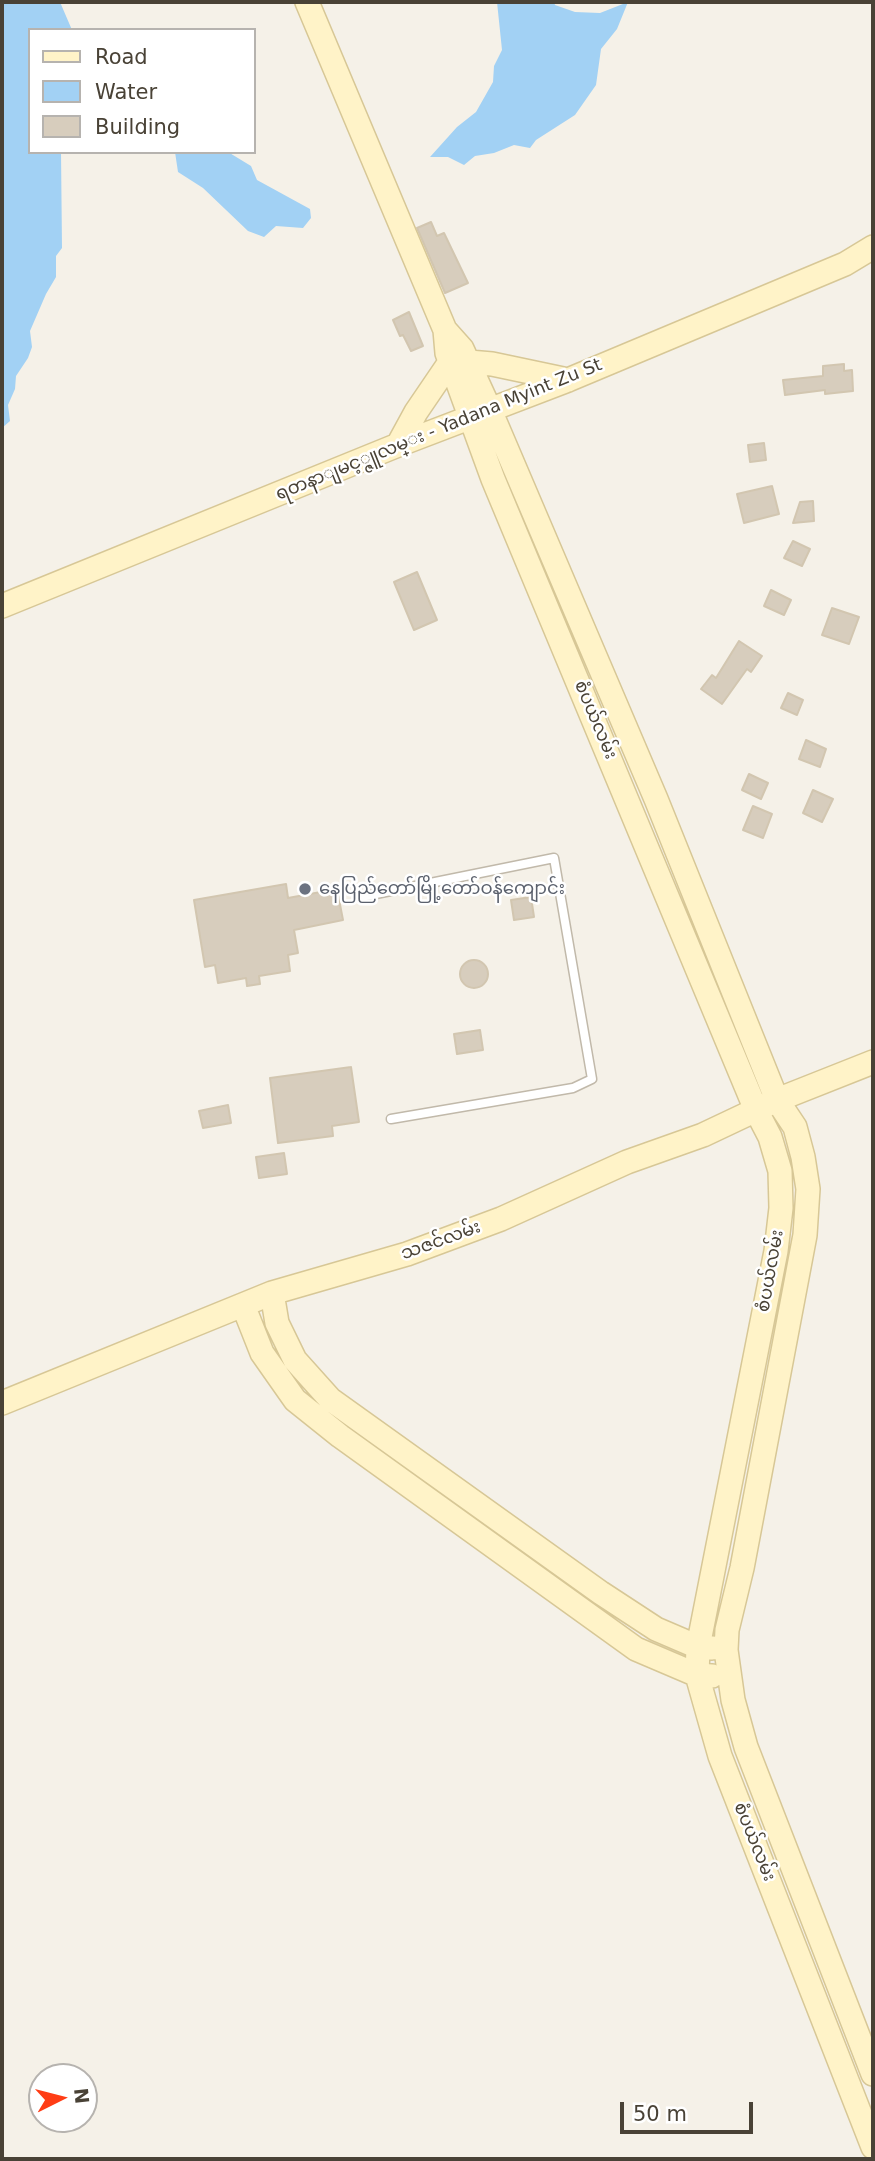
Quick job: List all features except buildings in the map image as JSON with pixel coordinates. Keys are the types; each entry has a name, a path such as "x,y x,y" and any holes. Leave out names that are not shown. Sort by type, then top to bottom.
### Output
{"street":[{"path":"307,2 480,414"},
{"name":"ရတနာျမင့္ဇူလမ္း - Yadana Myint Zu St","path":"2,606 398,445 568,380 845,264 873,247"},
{"path":"460,362 492,364 568,380"},
{"path":"398,445 416,412 460,362"},
{"name":"စံပယ်လမ်း","path":"480,414 656,799 777,1100 795,1127 803,1157 808,1189 805,1235 744,1555 727,1630 726,1650 729,1677 746,1747 873,2074"},
{"name":"စံပယ်လမ်း","path":"480,414 493,479 756,1110 770,1137 780,1171 782,1208 776,1251 698,1647 697,1675 720,1756 873,2147"},
{"name":"သဇင်လမ်း","path":"2,1403 272,1293 407,1254 500,1219 627,1162 703,1135 777,1100 873,1062"},
{"path":"272,1293 277,1323 295,1360 330,1399 601,1593 656,1629 698,1647 726,1650"},
{"path":"243,1305 262,1353 295,1400 389,1472 636,1649 697,1675 729,1677"}],"lane":[{"path":"361,897 554,858 592,1079 573,1088 391,1119"}],"water":[{"path":"2,2 60,2 71,28 28,28 28,154 61,154 62,248 56,256 56,277 30,331 32,347 16,376 15,389 8,405 10,421 2,428"},
{"path":"497,2 554,2 555,5 575,12 600,13 628,2 617,29 601,49 596,85 575,115 536,140 530,148 514,145 494,153 475,156 464,165 448,157 430,157 457,127 476,112 493,82 494,66 502,50"},
{"path":"175,154 231,154 251,166 257,180 310,209 311,218 303,228 276,226 264,237 248,231 203,188 178,172"}],"place":[{"name":"နေပြည်တော်မြို့တော်ဝန်ကျောင်း","path":"305,889"}]}
